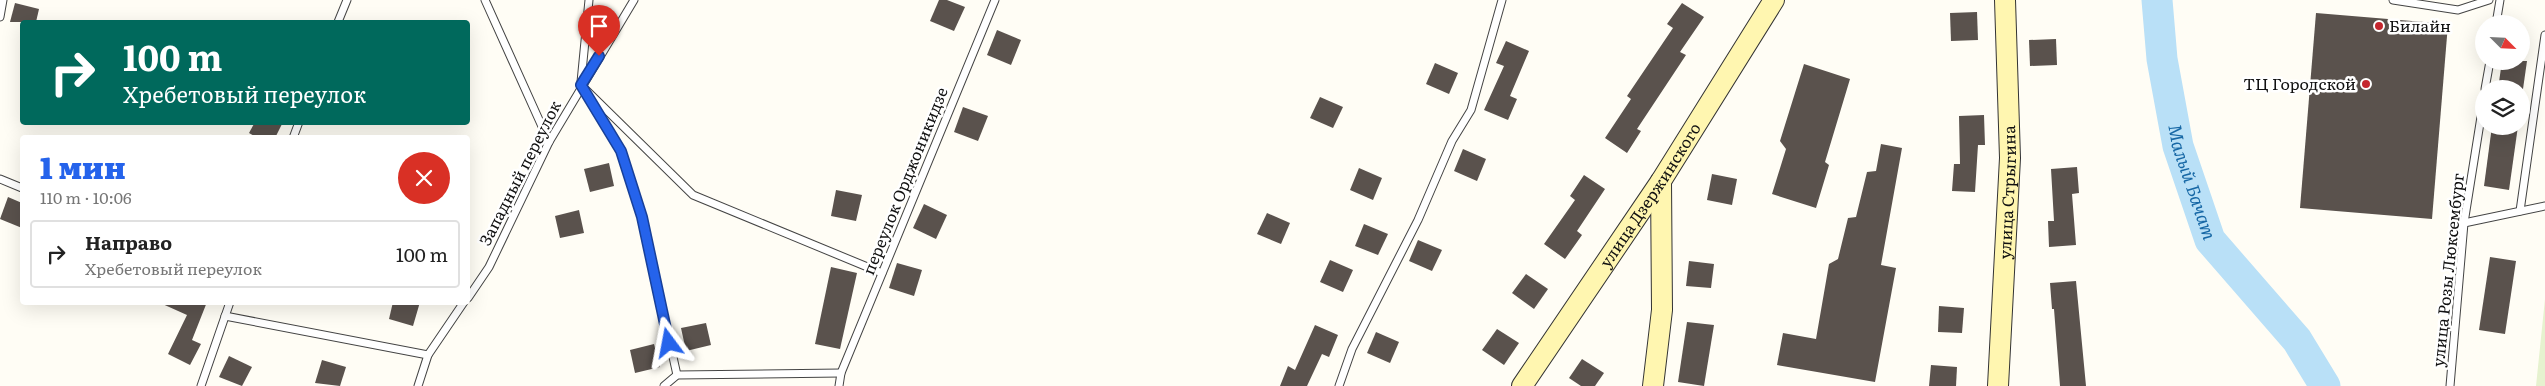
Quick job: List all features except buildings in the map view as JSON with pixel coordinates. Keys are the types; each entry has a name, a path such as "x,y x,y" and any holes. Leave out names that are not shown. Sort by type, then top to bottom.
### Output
{"street":[{"name":"улица Дзержинского","path":"1522,386 1662,181 1774,0"},
{"name":"улица Стрыгина","path":"1998,386 2010,158 2005,0"},
{"path":"1653,386 1662,310 1662,181"}],"lane":[{"path":"0,17 3,0"},
{"path":"339,20 347,0"},
{"path":"485,0 549,142"},
{"path":"589,0 581,85 621,151 642,217 677,375"},
{"name":"Западный переулок","path":"470,295 489,266 549,142 581,85 634,0"},
{"name":"переулок Орджоникидзе","path":"838,386 841,373 995,0"},
{"path":"1340,386 1352,349 1383,284 1418,220 1452,141 1471,110 1502,0"},
{"path":"2384,0 2458,10 2489,0"},
{"path":"2498,15 2500,0"},
{"path":"2520,211 2545,35"},
{"path":"581,85 693,195 882,273"},
{"name":"улица Розы Люксембург","path":"2450,386 2464,223 2478,135"},
{"path":"0,179 20,187"},
{"path":"2464,223 2545,206"},
{"path":"201,386 229,305"},
{"path":"418,386 428,355 462,305"},
{"path":"225,316 428,355"},
{"path":"664,386 677,375 841,373"}],"green space":[{"path":"2545,299 2545,386 2536,386"}],"waterway":[{"name":"Малый Бачат","path":"2157,0 2162,59 2178,146 2210,240 2297,340 2325,386"}],"place":[{"name":"Билайн","path":"2379,26"},
{"name":"ТЦ Городской","path":"2366,84"}],"route":[{"path":"599,56 581,85 621,151 642,217 669,343"}]}
